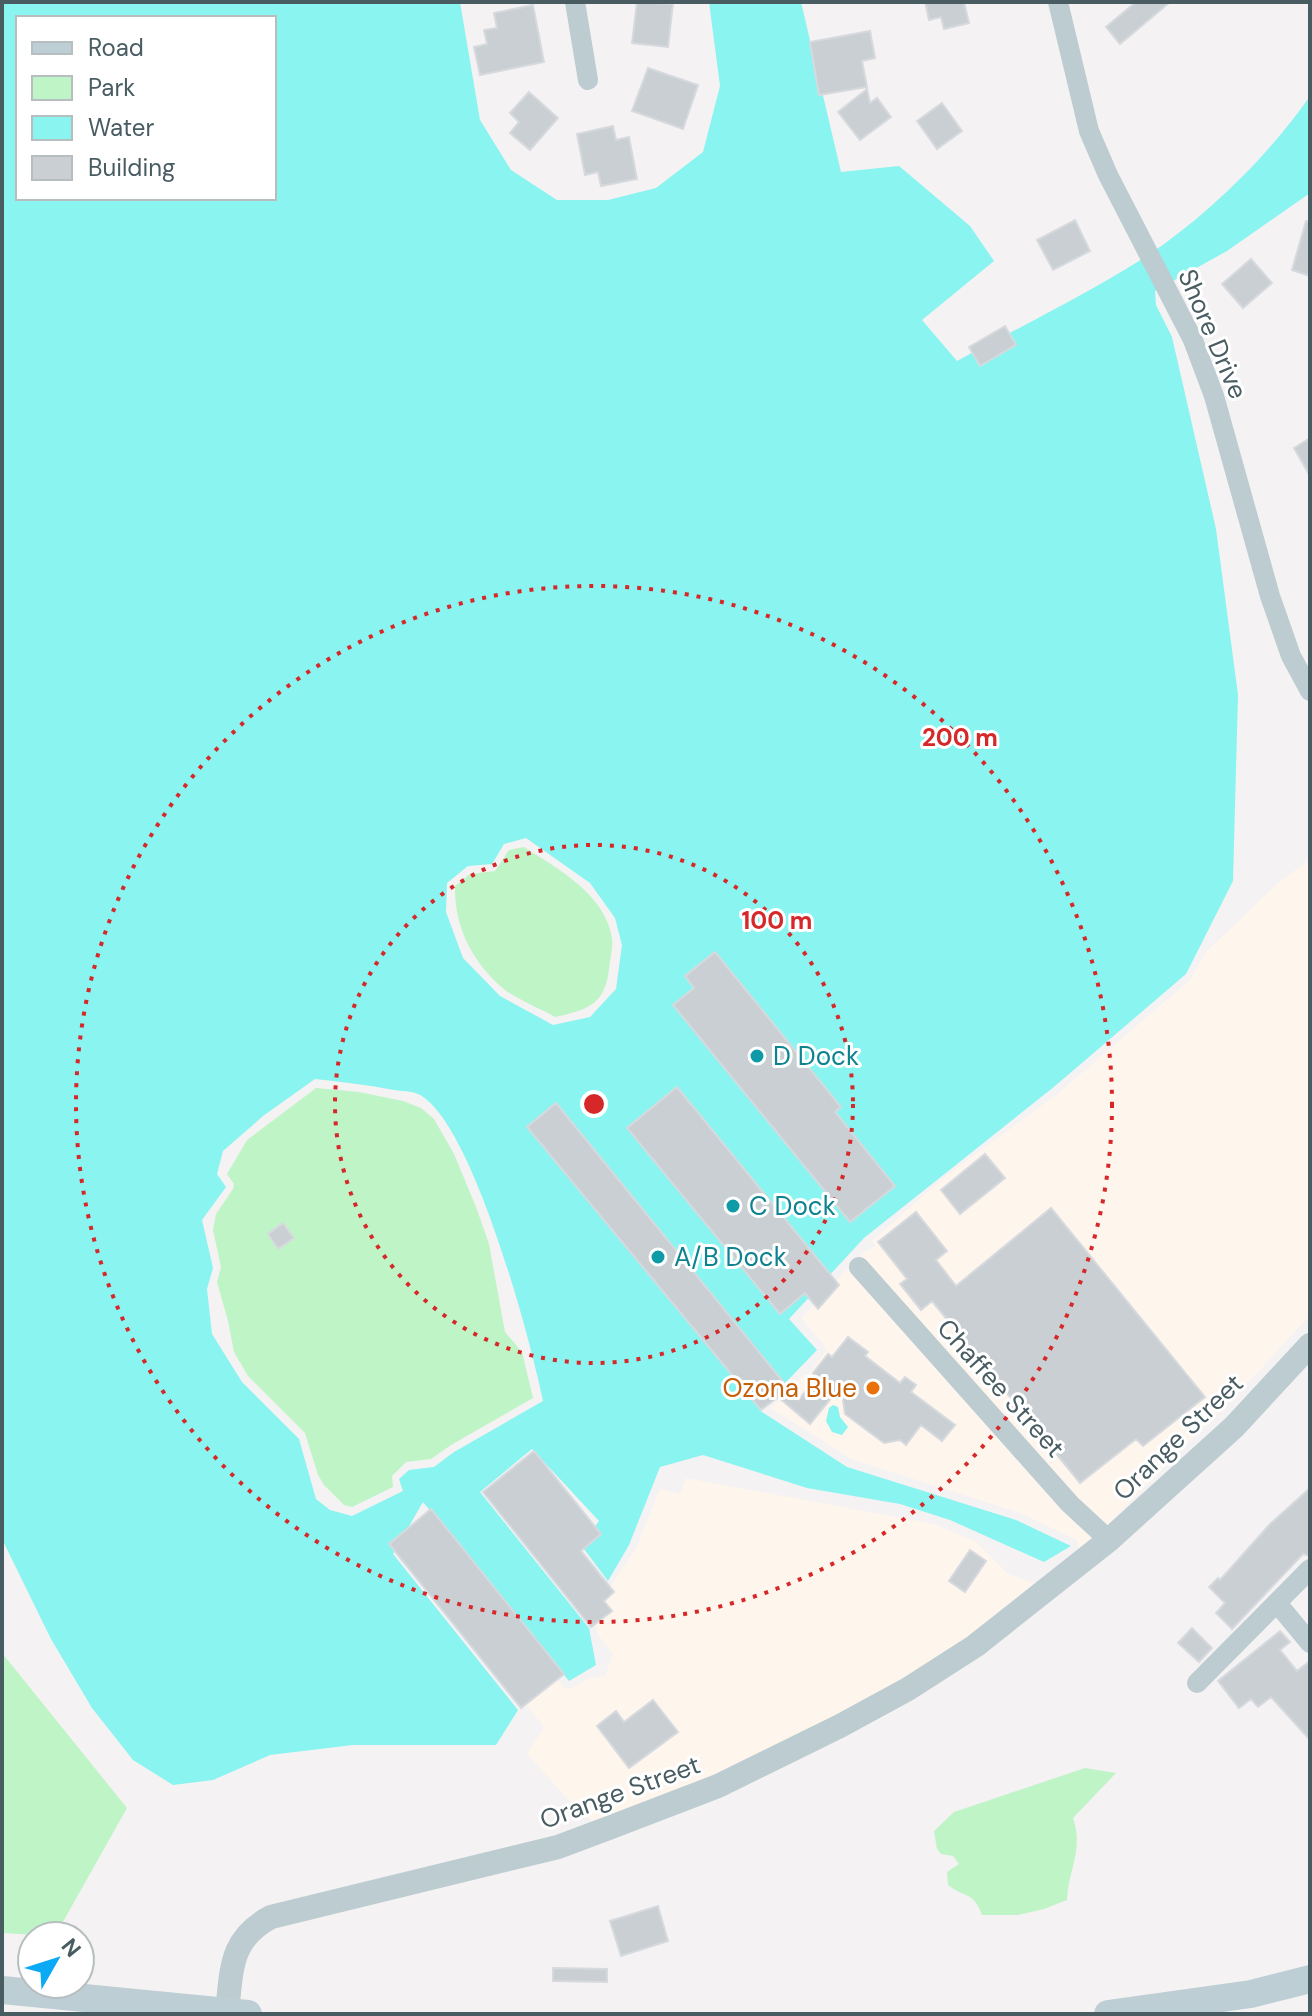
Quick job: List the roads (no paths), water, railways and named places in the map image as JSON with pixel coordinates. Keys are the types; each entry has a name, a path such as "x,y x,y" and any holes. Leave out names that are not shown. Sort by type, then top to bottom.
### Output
{"main road":[{"path":"1108,2014 1251,1994 1310,1979"},
{"path":"2,1990 234,2013"}],"street":[{"path":"575,2 588,80"},
{"name":"Shore Drive","path":"1062,4 1089,131 1108,175 1193,340 1214,396 1270,596 1291,656 1310,691"},
{"name":"Chaffee Street","path":"859,1267 1070,1504 1109,1540"},
{"name":"Orange Street","path":"234,2013 235,1954 245,1934 256,1925 286,1912 558,1847 718,1786 908,1689 975,1646 1109,1540 1234,1427 1310,1345"},
{"path":"1197,1683 1310,1569"},
{"path":"1277,1603 1310,1643"}],"water":[{"path":"2,2 460,2 480,120 511,170 557,200 608,200 656,188 703,152 720,86 709,2 801,2 841,172 899,166 970,226 994,261 922,320 957,361 1095,287 1163,245 1210,207 1254,164 1310,96 1310,193 1227,251 1155,291 1156,305 1172,337 1216,529 1238,695 1233,881 1186,974 1055,1086 864,1238 789,1319 817,1350 759,1410 847,1467 1016,1520 1071,1546 1044,1562 950,1520 900,1504 807,1488 703,1455 660,1467 629,1545 608,1581 581,1545 599,1521 532,1449 480,1492 589,1628 596,1665 569,1681 423,1502 393,1554 518,1710 496,1745 353,1745 270,1755 213,1780 173,1785 133,1760 92,1708 51,1639 2,1539","holes":["526,838 590,883 615,918 622,945 616,989 590,1017 553,1025 500,996 463,958 446,912 447,883 468,866 492,864 504,844","315,1079 413,1092 438,1112 459,1144 496,1235 526,1332 543,1401 454,1452 434,1467 409,1470 399,1479 403,1491 352,1516 330,1510 316,1499 299,1439 242,1382 212,1334 207,1289 213,1268 202,1220 226,1187 217,1174 223,1151 263,1116"]},
{"path":"833,1405 838,1407 840,1417 848,1427 842,1435 832,1432 826,1421 829,1408"}],"place":[{"name":"D Dock","path":"757,1056"},
{"name":"C Dock","path":"733,1206"},
{"name":"A/B Dock","path":"658,1257"},
{"name":"Ozona Blue","path":"873,1388"}]}
